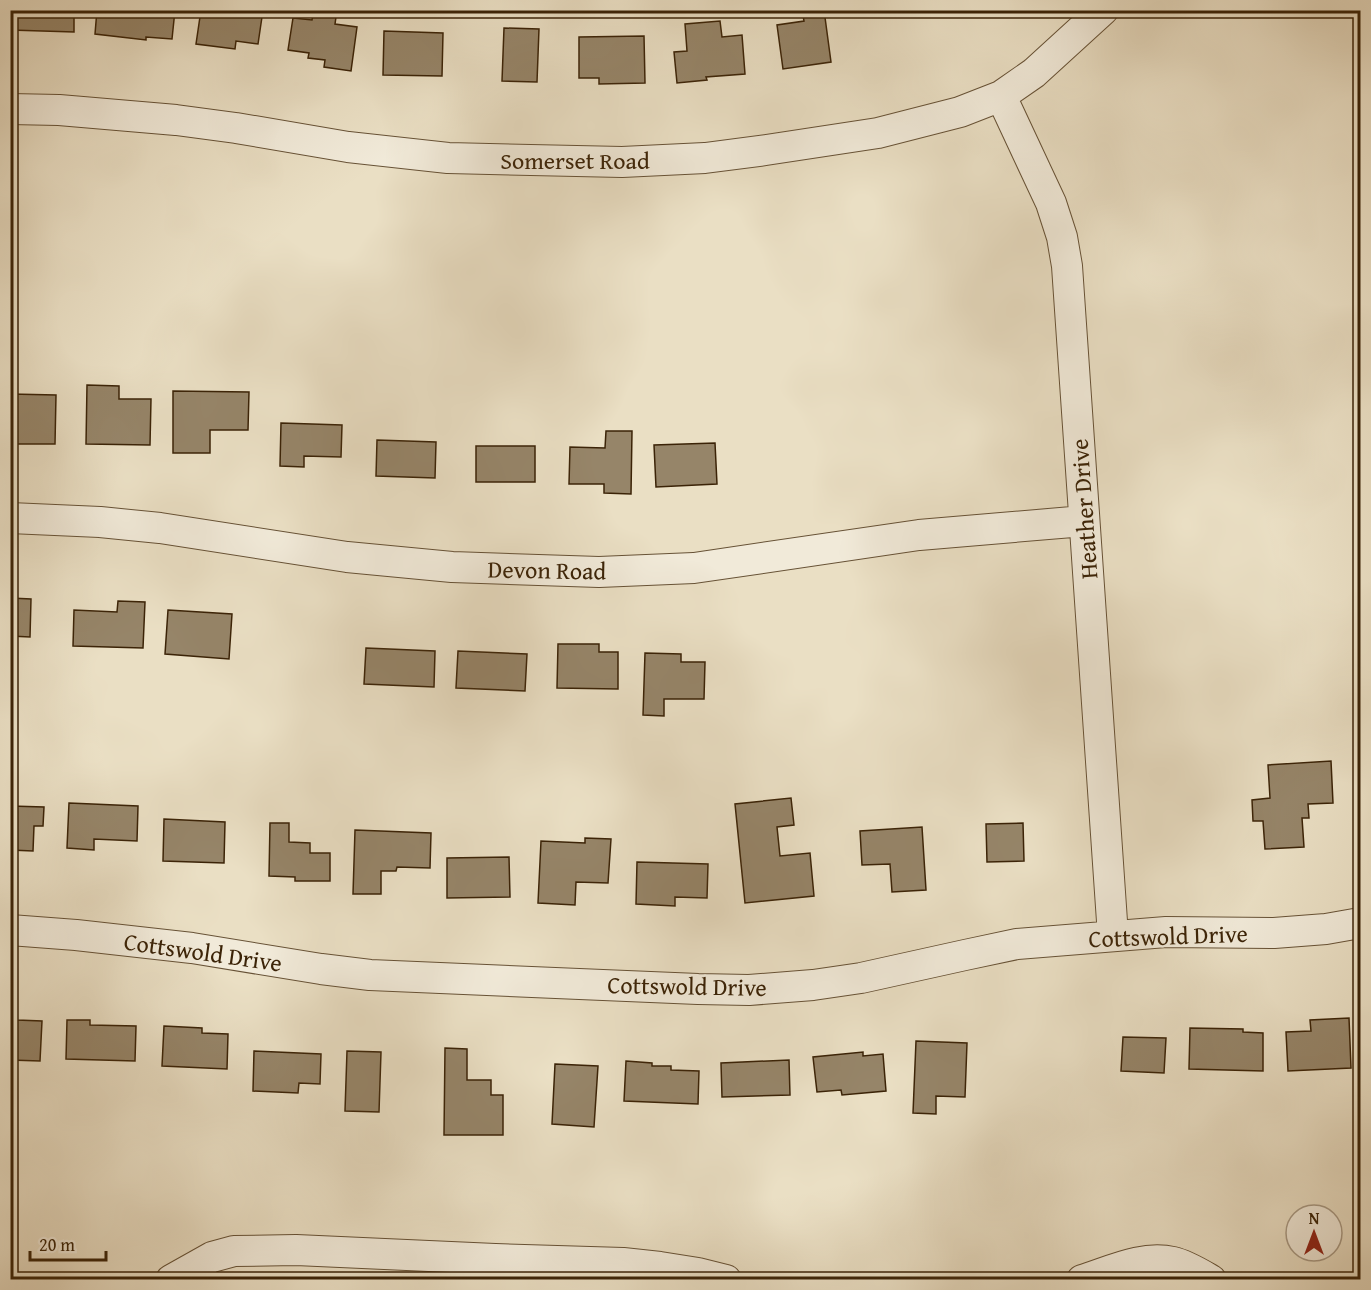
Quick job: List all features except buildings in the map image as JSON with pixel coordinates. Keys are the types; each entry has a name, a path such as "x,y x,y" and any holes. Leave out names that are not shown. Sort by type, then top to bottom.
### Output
{"street":[{"name":"Somerset Road","path":"10,109 59,110 176,120 348,147 448,158 622,162 705,158 878,133 960,112 1000,96 1034,73 1103,10"},
{"name":"Heather Drive","path":"1000,96 1052,203 1062,237 1067,266 1113,936"},
{"name":"Devon Road","path":"10,518 100,522 160,528 347,557 452,567 599,572 694,568 919,535 1084,521"},
{"name":"Cottswold Drive","path":"10,930 76,934 192,948 370,975 739,990 852,980 1017,944 1166,932 1274,933 1326,929 1360,923"},
{"path":"171,1280 212,1257 234,1251 296,1250 623,1263 698,1273 726,1280"},
{"path":"1082,1280 1142,1260 1174,1262 1211,1280"}]}
